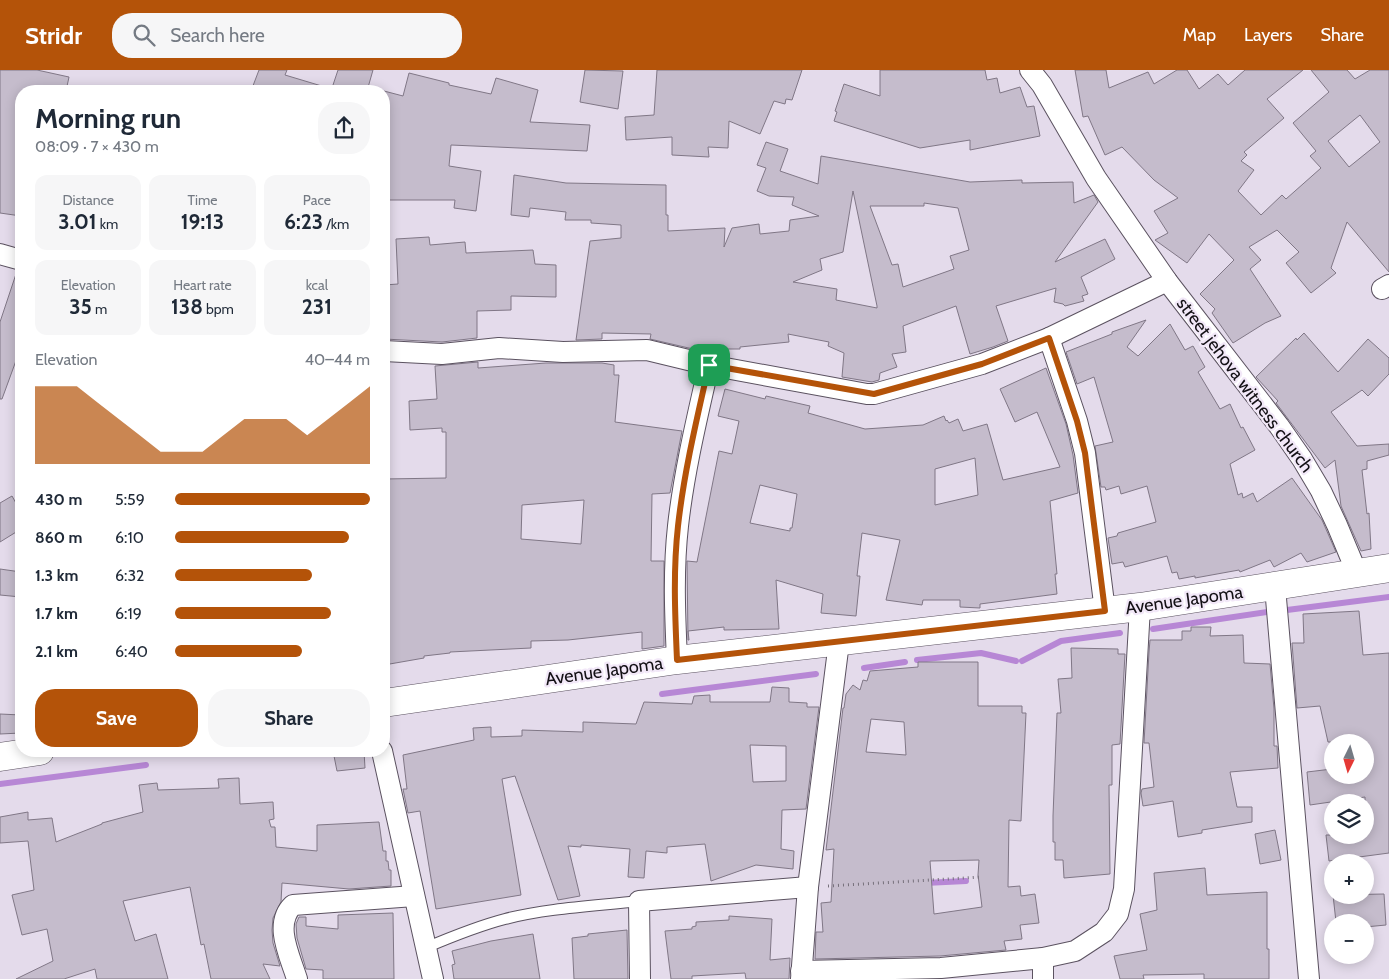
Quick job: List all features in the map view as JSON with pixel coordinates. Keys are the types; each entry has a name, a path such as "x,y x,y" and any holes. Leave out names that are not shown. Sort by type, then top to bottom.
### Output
{"main road":[{"name":"Avenue Japoma","path":"390,702 677,660 1140,607 1389,568"},
{"path":"0,757 15,755"}],"street":[{"name":"street jehova witness church","path":"1030,70 1042,85 1096,178 1167,281 1279,426 1302,459 1338,525 1357,573"},
{"path":"0,254 15,258"},
{"path":"390,351 442,354 499,348 562,352 647,350 709,365 874,394 982,364 1049,338 1167,281"},
{"path":"1049,338 1077,421 1085,453 1105,611"},
{"path":"677,660 674,580 678,526 688,462 709,365"},
{"path":"1275,587 1309,979"},
{"path":"839,642 808,887 801,975 940,968 1043,958 1075,951 1104,932 1118,914 1124,889 1140,607"},
{"path":"383,757 433,979"},
{"path":"640,979 639,901 808,887"},
{"path":"297,979 282,928 287,911 293,905 414,896"},
{"path":"1043,958 1043,979"}],"lane":[{"path":"425,948 506,919 639,901"}],"path":[{"path":"808,887 982,876"}],"building":[{"path":"0,70 37,70 69,77 67,85 15,85 15,215 0,213"},
{"path":"259,70 287,70 285,75 318,85 253,85"},
{"path":"338,70 373,70 369,85 333,85"},
{"path":"585,70 623,71 618,109 580,102"},
{"path":"657,70 802,70 792,100 786,99 785,104 774,101 760,134 729,121 728,148 708,147 709,157 672,155 672,137 626,140 625,117 654,115"},
{"path":"880,70 985,70 987,80 997,78 1000,93 1020,87 1027,107 1034,106 1040,136 970,150 970,140 920,148 834,121 837,112 835,111 844,84 880,96"},
{"path":"1075,70 1106,70 1109,88 1148,72 1154,84 1177,70 1187,70 1199,89 1218,74 1228,85 1245,70 1303,70 1267,99 1284,118 1244,152 1247,155 1241,161 1254,170 1238,191 1261,215 1282,195 1286,199 1321,168 1310,156 1316,151 1293,123 1329,92 1311,70 1347,70 1355,79 1370,70 1389,70 1389,272 1347,222 1331,268 1336,273 1311,293 1286,263 1299,252 1277,230 1249,247 1261,260 1250,269 1281,316 1265,323 1233,343 1212,313 1215,309 1200,294 1234,260 1209,234 1187,263 1155,240 1168,233 1154,211 1178,198 1154,180 1122,147 1105,155 1088,116 1083,117","holes":["1360,115 1380,142 1349,167 1328,141"]},
{"path":"409,73 449,83 449,85 491,94 496,78 538,90 530,122 590,125 587,151 451,145 449,166 481,171 476,211 454,208 455,200 390,200 390,93 403,96"},
{"path":"766,142 788,149 780,171 818,184 821,156 970,182 1022,180 1022,183 1073,182 1074,203 1094,195 1098,202 1055,262 1105,239 1115,259 1081,277 1088,294 1082,296 1084,301 1065,306 1054,302 1056,288 996,306 1008,341 993,347 970,354 956,306 903,326 906,352 892,354 897,367 880,373 879,380 872,382 842,377 844,353 828,346 829,342 788,334 789,342 740,347 740,349 693,349 650,339 651,334 602,333 602,339 576,340 590,241 621,238 621,225 591,223 591,220 565,220 566,212 530,208 529,217 511,215 514,175 566,183 666,185 668,231 725,228 724,247 732,228 759,224 760,234 789,231 790,220 819,216 792,205 794,197 769,196 757,191 766,168 757,165","holes":["853,191 877,306 877,308 836,300 837,289 793,282 822,270 820,259 843,252","924,203 958,208 969,250 950,256 954,269 903,287 898,264 892,265 870,206 924,206"]},
{"path":"429,237 430,245 465,242 466,253 533,250 535,264 556,265 556,297 511,296 511,310 477,311 477,338 442,342 390,339 390,285 398,284 396,239"},
{"path":"15,277 15,363 2,399 0,399 0,322"},
{"path":"1146,320 1127,347 1138,356 1170,324 1185,350 1193,346 1205,367 1198,372 1220,409 1230,404 1241,428 1243,427 1255,450 1230,464 1238,495 1242,493 1243,498 1253,493 1257,502 1292,478 1322,520 1336,552 1307,562 1301,553 1274,567 1270,560 1240,572 1239,570 1179,579 1177,572 1172,573 1167,556 1125,567 1123,562 1112,564 1108,538 1117,536 1118,533 1156,522 1147,486 1121,494 1119,486 1106,490 1105,487 1101,487 1095,446 1113,442 1094,377 1077,384 1066,352"},
{"path":"1304,333 1338,372 1368,339 1389,358 1389,374 1368,396 1362,390 1331,412 1357,446 1389,444 1389,455 1367,461 1367,469 1362,470 1367,514 1369,513 1371,549 1361,551 1341,506 1335,460 1325,468 1276,403 1278,401 1256,377 1296,338 1297,340"},
{"path":"478,362 478,368 546,363 602,363 614,365 614,375 619,375 615,422 682,431 670,493 652,494 651,561 664,561 664,646 642,649 642,632 568,640 531,641 531,648 450,652 390,664 390,479 446,478 446,432 442,432 442,428 410,430 409,401 437,399 435,366","holes":["584,500 581,544 521,539 522,505"]},
{"path":"1046,368 1066,424 1073,455 1078,493 1050,501 1057,574 1055,574 1057,594 980,604 980,608 960,607 960,600 923,600 922,605 886,600 900,540 862,533 857,576 860,576 856,616 821,613 823,594 776,580 779,629 724,630 724,627 688,631 688,640 687,561 697,562 719,451 732,454 739,421 718,416 725,389 765,399 766,396 810,406 808,413 865,429 923,425 944,416 949,423 958,419 963,431 987,424 1003,480 1060,467 1037,412 1015,422 1000,389","holes":["975,458 978,495 935,505 935,469","760,485 797,494 790,531 750,523"]},
{"path":"12,496 15,501 15,533 0,542 0,503"},
{"path":"0,569 15,571 15,596 0,595"},
{"path":"1359,611 1363,655 1389,653 1389,853 1374,855 1328,854 1327,844 1374,844 1374,794 1324,794 1324,803 1310,805 1307,772 1324,770 1324,784 1374,784 1374,734 1326,734 1320,706 1297,708 1292,643 1304,643 1303,614"},
{"path":"1191,627 1211,627 1210,636 1243,635 1244,663 1270,664 1274,709 1274,746 1277,746 1278,768 1230,772 1237,807 1252,807 1252,822 1202,830 1202,833 1178,837 1173,801 1143,806 1142,789 1154,787 1149,743 1144,743 1149,652 1150,640 1182,640 1182,631 1191,631"},
{"path":"1071,648 1118,649 1118,654 1125,654 1120,744 1112,745 1112,785 1109,785 1110,874 1064,878 1063,860 1055,860 1053,816 1057,713 1061,713 1058,679 1072,678"},
{"path":"918,662 978,662 978,706 1022,706 1022,713 1026,713 1021,821 1009,820 1008,887 1020,886 1021,896 1035,894 1039,923 1020,925 1022,939 1004,941 1006,950 940,956 815,959 816,932 823,932 821,903 831,902 834,849 826,850 846,694 853,685 860,690 863,680 867,681 870,671 918,667","holes":["871,719 904,722 906,755 866,752","979,860 978,875 982,907 934,914 930,861"]},
{"path":"772,687 789,688 789,702 807,703 807,707 819,707 806,809 782,810 781,849 794,851 793,869 756,865 711,881 705,844 667,847 667,853 646,851 644,878 628,877 630,849 581,845 581,847 568,846 580,896 558,900 515,776 502,779 521,895 436,909 420,811 408,813 403,789 407,789 403,755 474,740 473,728 491,727 491,737 522,736 522,730 583,732 583,722 636,724 644,702 692,704 694,696 710,695 710,702 770,702","holes":["750,745 786,746 786,781 753,782"]},
{"path":"0,714 15,715 15,733 0,734"},
{"path":"334,757 364,757 365,768 337,771"},
{"path":"239,778 240,804 273,802 274,819 269,820 271,827 275,827 276,847 317,851 317,825 379,822 383,851 386,851 386,861 388,861 389,870 391,870 391,886 349,889 282,883 281,902 273,918 272,930 273,943 280,966 263,964 270,979 211,979 204,944 201,945 190,887 123,901 135,941 156,934 168,979 97,979 95,969 64,979 16,979 53,961 47,929 22,935 12,895 34,890 28,841 0,843 0,817 28,812 28,820 52,818 56,842 102,823 143,812 139,785 157,783 158,790 219,788 218,779"},
{"path":"1275,830 1281,860 1260,864 1255,834"},
{"path":"1205,868 1207,895 1267,892 1269,979 1204,979 1204,974 1143,975 1144,979 1120,979 1114,956 1147,950 1140,914 1157,910 1154,873"},
{"path":"1374,894 1384,894 1386,925 1374,926 1374,914 1335,914 1334,904 1374,904"},
{"path":"393,913 394,979 323,979 323,970 306,969 297,938 296,924 299,917 306,917 306,926 338,929 338,915"},
{"path":"729,916 772,919 770,960 790,958 789,979 746,979 745,973 692,976 692,979 671,979 665,931 692,929 692,927 696,926 696,922 729,920"},
{"path":"627,930 628,979 574,979 572,938 588,936 588,934"},
{"path":"533,934 540,979 454,979 452,965 455,964 452,951 491,941"}],"waterway":[{"path":"1287,610 1389,597"},
{"path":"1153,629 1274,611"},
{"path":"1022,661 1061,641 1120,633"},
{"path":"917,660 981,653 1016,661"},
{"path":"864,668 905,662"},
{"path":"662,694 816,674"},
{"path":"0,784 146,765"},
{"path":"925,883 966,881"}],"route":[{"path":"1049,338 1077,421 1085,453 1105,611 677,660 674,580 678,526 688,462 709,365 874,394 982,364 1049,338"}]}
